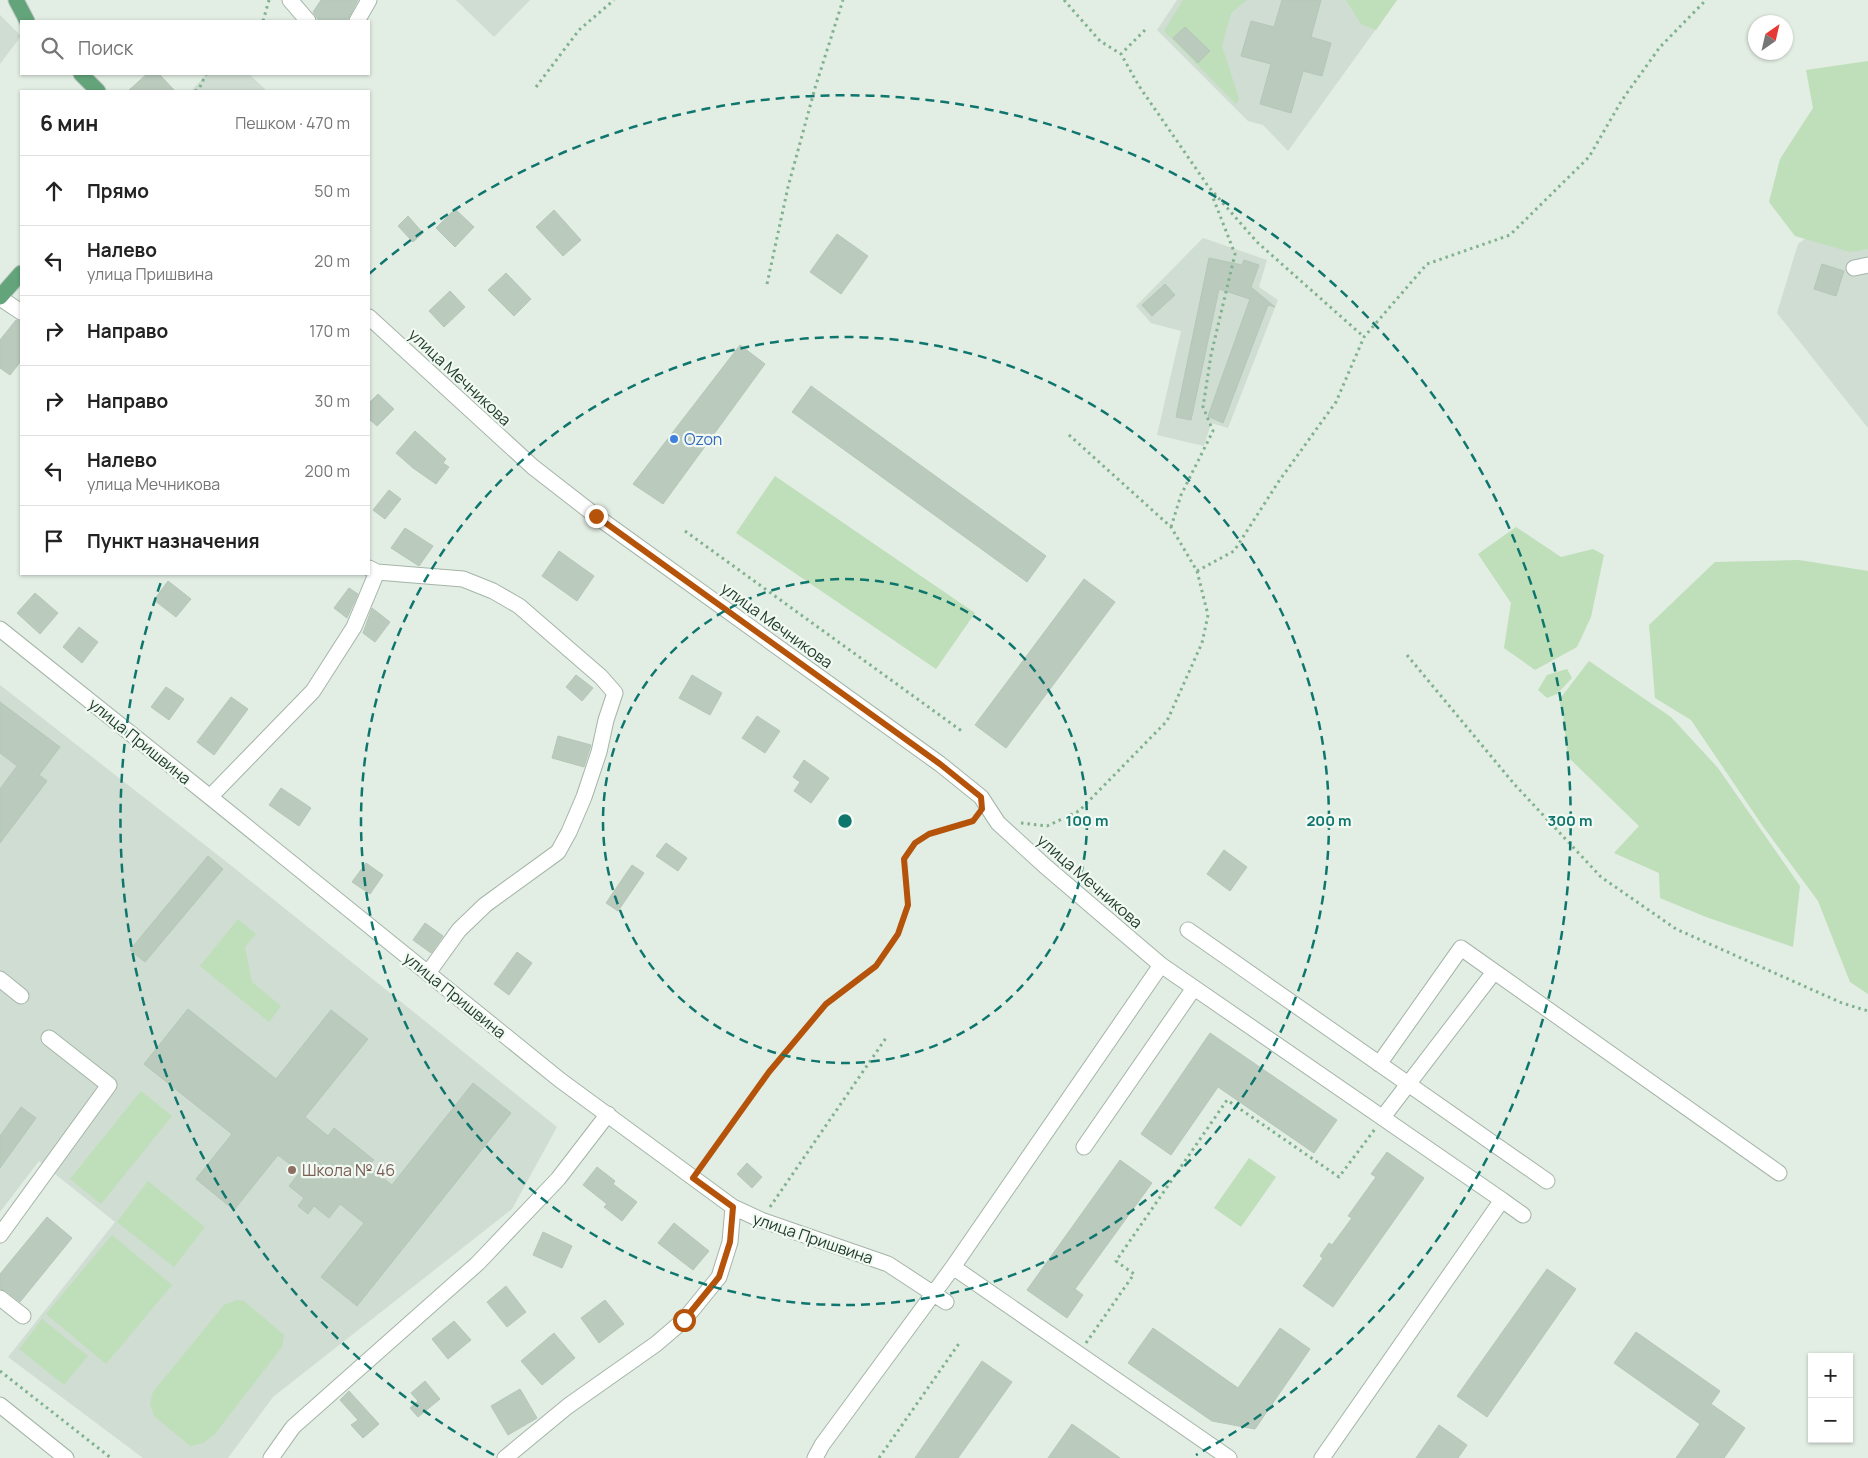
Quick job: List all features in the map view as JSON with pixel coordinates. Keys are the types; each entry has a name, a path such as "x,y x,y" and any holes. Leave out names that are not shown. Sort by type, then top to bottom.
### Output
{"main road":[{"path":"15,0 26,20"},
{"path":"82,75 97,90"},
{"path":"0,298 20,274"}],"street":[{"path":"290,0 307,20"},
{"path":"358,20 369,0"},
{"path":"0,298 20,311"},
{"name":"улица Мечникова","path":"370,318 533,467 596,516 940,764 981,797 998,823 1076,894 1161,965 1524,1215"},
{"path":"210,797 313,691 354,627 373,570 463,579 493,591 519,606 601,677 615,694 584,798 558,852 484,905 459,930 428,973"},
{"name":"улица Пришвина","path":"0,629 560,1080 733,1207 761,1220 888,1264 946,1302"},
{"path":"1188,930 1547,1181"},
{"path":"1379,1064 1461,948 1779,1173"},
{"path":"815,1458 822,1445 953,1267 1161,965"},
{"path":"1383,1117 1494,972"},
{"path":"0,979 21,996"},
{"path":"1084,1147 1194,988"},
{"path":"0,1234 109,1085 50,1038"},
{"path":"271,1458 293,1427 478,1263 558,1179 608,1114"},
{"path":"1322,1458 1502,1200"},
{"path":"505,1458 568,1406 656,1344 684,1320 719,1277 730,1242 733,1207"},
{"path":"953,1267 1229,1458"},
{"path":"0,1298 23,1316"},
{"path":"0,1406 66,1458"}],"path":[{"path":"263,20 269,0"},
{"path":"536,87 579,30 614,0"},
{"path":"767,284 790,178 815,88 843,0"},
{"path":"1064,0 1100,41 1121,54 1139,86 1208,186 1256,242 1364,337"},
{"path":"1197,571 1234,551 1279,481 1336,402 1364,337 1427,264 1510,235 1589,157 1622,100 1660,47 1706,0"},
{"path":"1121,54 1145,30"},
{"path":"197,90 206,75"},
{"path":"1171,527 1181,495 1213,431 1203,407 1211,355 1236,254 1208,186"},
{"path":"1016,820 1024,824 1046,826 1079,811 1167,721 1202,643 1208,615 1197,571 1171,527 1068,434"},
{"path":"685,532 963,732"},
{"path":"1407,655 1515,785 1602,877 1676,929 1842,1003 1868,1010"},
{"path":"693,1178 775,1064 826,1004 876,966 898,934 908,905 904,859 915,843 929,834 973,821 982,809 981,797"},
{"path":"761,1220 886,1038"},
{"path":"1079,1354 1134,1274 1116,1261 1227,1100 1339,1177 1383,1117"},
{"path":"879,1458 960,1342"},
{"path":"0,1371 111,1458"}],"shaded area":[{"path":"456,0 530,0 494,37"},
{"path":"1177,0 1397,0 1288,151 1263,125 1248,121 1157,30"},
{"path":"0,15 20,35 20,37 0,64"},
{"path":"206,75 250,75 266,90 192,90"},
{"path":"1868,192 1868,428 1777,313 1798,244"},
{"path":"1203,238 1267,260 1259,287 1278,300 1228,428 1211,423 1204,446 1157,435 1181,331 1151,323 1136,306"},
{"name":"Школа № 46","path":"0,685 233,867 557,1127 512,1209 273,1397 228,1458 143,1458 8,1357 115,1222 39,1161 0,1212"}],"green space":[{"path":"1183,0 1247,0 1231,13 1222,46 1239,99 1236,104 1164,31"},
{"path":"1346,0 1397,0 1376,30 1361,24"},
{"path":"1868,61 1868,249 1850,252 1795,236 1769,202 1780,159 1813,108 1806,70"},
{"path":"775,476 975,613 936,669 736,533"},
{"path":"1516,527 1561,557 1593,549 1604,555 1591,617 1577,647 1535,670 1504,648 1511,603 1478,554"},
{"path":"1799,560 1868,571 1868,994 1850,982 1818,901 1762,825 1691,720 1655,698 1649,625 1715,562"},
{"path":"1589,661 1671,717 1718,768 1800,886 1793,947 1706,917 1660,898 1659,873 1614,853 1639,826 1568,757 1563,715 1559,700"},
{"path":"1567,669 1572,678 1557,694 1547,698 1538,690 1547,675"},
{"path":"238,919 256,934 245,947 252,982 281,1006 269,1022 200,966"},
{"path":"141,1091 172,1116 101,1204 70,1179"},
{"path":"1249,1158 1276,1177 1241,1227 1214,1208"},
{"path":"148,1181 205,1227 174,1267 117,1222"},
{"path":"112,1235 172,1285 106,1364 46,1314"},
{"path":"237,1300 244,1301 284,1335 282,1347 214,1435 203,1443 190,1446 154,1416 150,1404 153,1392 224,1305"},
{"path":"42,1319 88,1356 64,1385 19,1349"}],"building":[{"path":"321,0 358,0 348,20 318,20 313,12"},
{"path":"1282,0 1321,0 1311,37 1331,43 1322,76 1303,71 1291,113 1260,104 1271,64 1241,56 1251,21 1274,27"},
{"path":"1185,27 1210,51 1198,63 1173,38"},
{"path":"146,75 160,75 174,90 129,90"},
{"path":"455,209 474,227 455,247 436,228"},
{"path":"554,210 581,240 563,256 536,227"},
{"path":"408,216 423,233 413,242 398,226"},
{"path":"837,234 868,256 841,294 810,272"},
{"path":"1209,258 1242,265 1244,260 1259,265 1251,287 1275,307 1268,305 1223,423 1208,416 1250,299 1219,289 1191,420 1176,417"},
{"path":"1822,264 1844,271 1836,296 1814,289"},
{"path":"506,273 531,299 514,316 488,290"},
{"path":"1165,284 1175,295 1152,316 1142,305"},
{"path":"450,291 465,307 444,327 429,311"},
{"path":"16,320 20,321 20,362 10,375 0,368 0,340"},
{"path":"740,345 765,364 663,504 633,484"},
{"path":"811,386 1046,556 1027,582 792,412"},
{"path":"378,394 394,409 377,426 370,420 370,402"},
{"path":"415,431 446,459 443,463 449,467 436,484 396,453"},
{"path":"389,490 401,499 385,519 373,510"},
{"path":"405,528 433,546 419,566 391,548"},
{"path":"559,551 594,576 577,601 542,576"},
{"path":"1084,579 1115,602 1006,748 975,725"},
{"path":"168,581 191,599 176,617 154,600"},
{"path":"349,588 358,594 347,618 334,608"},
{"path":"35,593 58,613 40,634 17,613"},
{"path":"372,608 390,622 375,642 363,633"},
{"path":"79,627 98,642 82,663 63,647"},
{"path":"576,675 593,688 582,701 566,687"},
{"path":"692,675 722,693 710,715 679,698"},
{"path":"166,687 184,699 169,720 151,707"},
{"path":"231,697 248,709 214,755 197,742"},
{"path":"0,702 60,747 39,775 47,781 0,843 0,789 17,766 0,753"},
{"path":"757,716 780,731 765,753 742,738"},
{"path":"558,736 591,745 584,767 552,758"},
{"path":"804,760 829,778 811,803 794,791 800,782 793,777"},
{"path":"281,788 311,808 299,826 269,805"},
{"path":"666,843 687,858 678,871 656,856"},
{"path":"1224,850 1247,867 1230,891 1207,874"},
{"path":"208,856 223,869 145,962 130,950"},
{"path":"366,863 383,875 370,894 352,882"},
{"path":"632,865 644,873 618,911 606,903"},
{"path":"425,923 443,936 431,953 413,940"},
{"path":"517,952 532,963 509,995 494,984"},
{"path":"188,1009 276,1079 331,1010 368,1039 305,1117 328,1136 334,1128 374,1160 368,1166 392,1185 473,1083 511,1113 357,1306 321,1277 364,1223 340,1204 329,1218 314,1206 308,1214 298,1206 304,1198 289,1186 300,1172 278,1155 234,1210 196,1179 232,1134 144,1064"},
{"path":"1210,1033 1337,1120 1314,1153 1218,1087 1171,1155 1141,1134"},
{"path":"21,1107 36,1118 0,1168 0,1136"},
{"path":"1387,1152 1424,1178 1333,1307 1303,1286 1323,1258 1320,1256 1329,1243 1332,1245 1352,1218 1348,1216 1376,1177 1371,1174"},
{"path":"1120,1160 1152,1183 1075,1289 1083,1295 1067,1318 1027,1290"},
{"path":"747,1163 762,1177 752,1188 737,1174"},
{"path":"597,1167 615,1181 613,1184 637,1202 622,1221 604,1207 607,1204 583,1185"},
{"path":"47,1217 72,1238 20,1302 6,1291 0,1289 0,1274"},
{"path":"674,1223 709,1251 693,1270 658,1243"},
{"path":"543,1232 572,1246 562,1268 533,1255"},
{"path":"1547,1269 1576,1289 1487,1417 1457,1396"},
{"path":"506,1286 526,1312 507,1327 487,1302"},
{"path":"605,1300 624,1324 599,1343 581,1318"},
{"path":"454,1321 471,1340 448,1359 432,1339"},
{"path":"1153,1328 1238,1388 1280,1328 1310,1349 1255,1429 1212,1421 1128,1363"},
{"path":"1636,1332 1720,1391 1711,1404 1745,1428 1724,1458 1676,1458 1700,1424 1614,1363"},
{"path":"554,1333 575,1358 542,1385 521,1361"},
{"path":"982,1361 1012,1382 958,1458 915,1458"},
{"path":"425,1381 440,1399 418,1417 410,1408 418,1401 411,1393"},
{"path":"520,1389 537,1418 508,1435 491,1406"},
{"path":"349,1391 379,1424 363,1438 351,1425 358,1420 340,1400"},
{"path":"1072,1424 1120,1458 1048,1458"},
{"path":"1439,1425 1467,1445 1458,1458 1416,1458"}],"place":[{"name":"Ozon","path":"674,439"},
{"name":"Школа № 46","path":"292,1170"}],"route":[{"path":"596,516 940,764 981,797 982,809 973,821 929,834 915,843 904,859 908,905 898,934 876,966 826,1004 769,1072 693,1178 733,1207 730,1242 719,1277 684,1320"}]}
